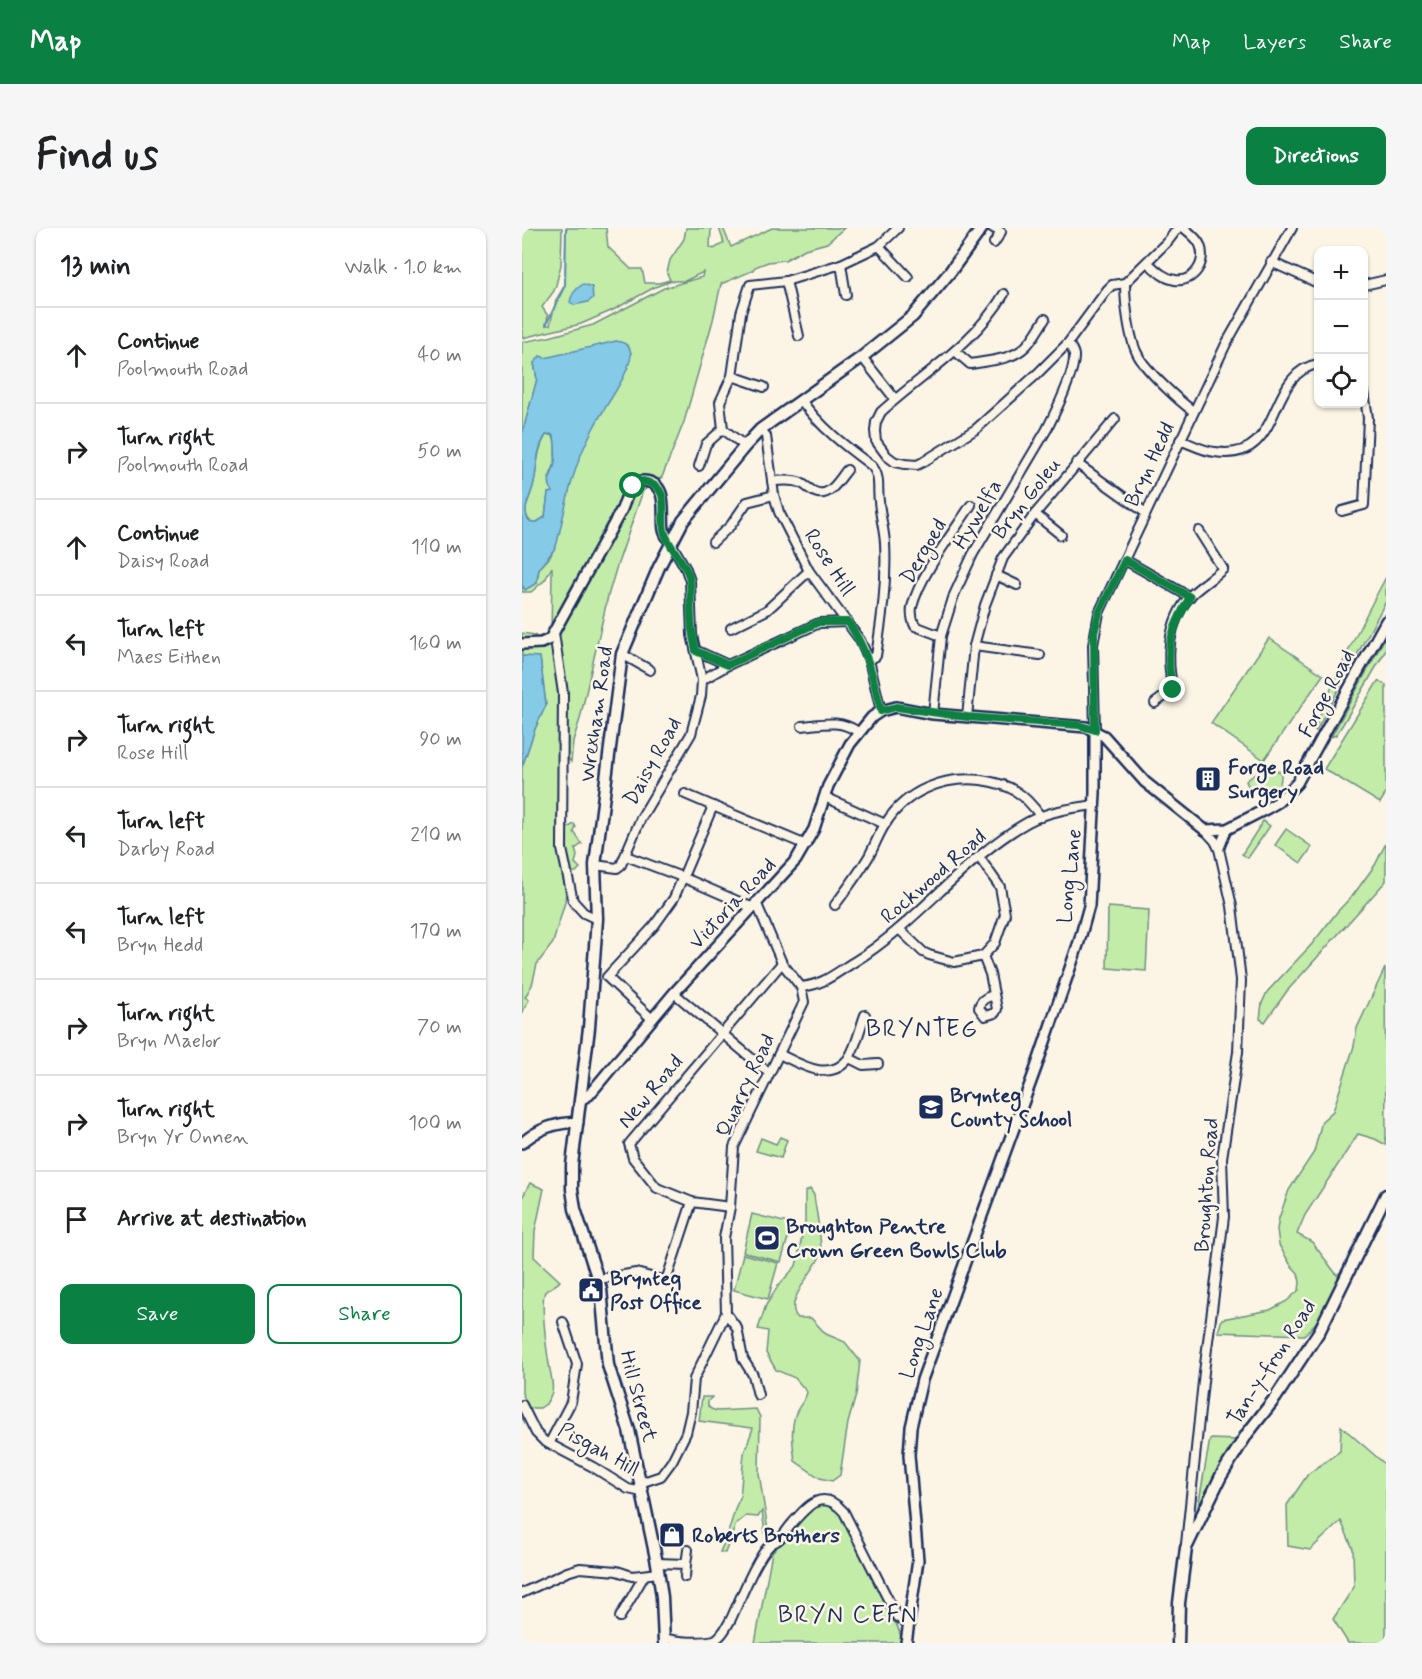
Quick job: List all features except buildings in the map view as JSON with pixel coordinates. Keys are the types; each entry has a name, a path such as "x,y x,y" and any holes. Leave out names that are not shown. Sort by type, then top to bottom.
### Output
{"main road":[{"name":"Wrexham Road","path":"572,1165 589,1028 597,919 595,866 622,654 626,639 683,521 745,446 761,429 862,357 914,316 982,228"},
{"name":"Hill Street","path":"572,1165 575,1209 601,1289 608,1365 629,1430 658,1568 664,1641"},
{"name":"Tan-y-fron Road","path":"1185,1548 1221,1476 1246,1434 1276,1397 1320,1330 1386,1196"},
{"path":"1178,1643 1179,1603 1185,1548"}],"street":[{"path":"745,446 723,429 720,402 732,376 741,313 750,285 786,282 841,264 879,246 897,228"},
{"path":"1004,294 996,307 955,351 881,412 876,422 876,441 887,456 895,462 917,465 976,429 1068,343 1112,285 1125,283 1168,241 1178,228"},
{"path":"1147,262 1174,280 1193,275 1200,265 1201,250 1199,242 1184,228"},
{"path":"994,243 999,229"},
{"name":"Bryn Hedd","path":"1095,730 1094,633 1099,613 1193,411 1288,229"},
{"path":"879,246 908,277"},
{"path":"1271,262 1314,281"},
{"path":"841,264 846,295"},
{"path":"1368,284 1386,280"},
{"path":"786,282 799,336"},
{"path":"1125,283 1126,311 1140,358 1182,403 1193,411"},
{"path":"955,351 970,364 1009,356 1025,348 1045,319"},
{"name":"Hywelfa","path":"933,714 941,636 954,595 973,554 1058,408 1074,356 1068,343"},
{"path":"862,357 895,399"},
{"path":"1180,440 1215,453 1234,453 1254,445 1266,430 1291,380 1300,372 1314,366"},
{"path":"732,376 764,387"},
{"path":"801,400 814,418 872,466 879,478 878,500 885,542 884,605 876,656 869,660"},
{"path":"1342,511 1364,506 1366,408"},
{"name":"Bryn Goleu","path":"967,717 974,646 996,575 1011,545 1076,463 1115,419"},
{"path":"699,466 706,444 723,429"},
{"name":"Rose Hill","path":"761,429 766,436 778,512 809,571 860,640 869,660 881,711"},
{"path":"1076,463 1146,513"},
{"path":"772,481 790,480 818,493 824,493 831,490 847,470"},
{"path":"522,644 541,643 550,639 622,509 630,490 637,483 643,481 654,485 664,498 664,533 671,543"},
{"path":"713,542 731,525 747,502 774,495"},
{"name":"Dergoed","path":"941,636 915,626 912,619 912,608 926,577 971,505"},
{"path":"1035,514 1061,535"},
{"path":"1155,704 1173,690 1168,663 1171,636 1177,619 1190,597 1223,569 1199,531"},
{"name":"Daisy Road","path":"626,856 640,818 691,734 702,696 702,680 692,635 689,576 671,543"},
{"path":"1125,560 1190,597"},
{"path":"730,628 767,610 809,571"},
{"path":"996,575 1017,585"},
{"name":"Forge Road","path":"1205,830 1227,829 1278,802 1297,783 1386,621"},
{"path":"702,680 728,665 819,622 848,622"},
{"path":"554,633 563,693 562,849 573,901 584,913 597,919"},
{"path":"974,646 1040,655"},
{"path":"696,651 728,665"},
{"path":"622,654 650,670"},
{"path":"881,711 896,707 933,714 1078,725 1095,730 1110,742 1145,782 1205,830"},
{"name":"Victoria Road","path":"580,1100 589,1095 674,993 753,905 786,872 806,845 837,769 858,732 881,711"},
{"path":"802,726 834,722 849,726 858,732"},
{"name":"Long Lane","path":"906,1643 918,1560 909,1455 911,1427 922,1380 1037,1065 1089,906 1095,805 1095,730"},
{"path":"835,905 856,877 885,824 902,803 916,792 941,783 968,779 994,782 1015,789 1032,804 1041,817"},
{"path":"685,794 806,845"},
{"path":"825,797 885,824"},
{"name":"Rockwood Road","path":"801,987 822,983 874,950 950,880 999,841 1029,822 1071,808 1095,805"},
{"path":"652,1019 608,977 654,926 674,898 713,806"},
{"path":"1219,849 1227,829"},
{"name":"Broughton Road","path":"1185,1548 1224,1217 1222,1158 1238,1052 1241,980 1232,906 1219,849 1205,830"},
{"path":"595,866 617,868 626,856 753,905 782,963 801,987"},
{"path":"899,929 929,955 954,962 983,956 995,942 1005,914 1000,887 979,857"},
{"path":"983,956 990,974 994,995"},
{"name":"New Road","path":"729,1207 692,1202 657,1188 633,1158 629,1144 782,963"},
{"name":"Quarry Road","path":"641,1488 661,1476 680,1447 691,1412 694,1379 726,1313 724,1238 734,1148 802,1007 804,995 801,987"},
{"path":"674,993 769,1073"},
{"path":"779,1054 810,1069 832,1070 849,1058 865,1015"},
{"path":"849,1058 863,1065 878,1064"},
{"path":"522,1143 546,1127 559,1123 578,1122"},
{"path":"598,1279 636,1273 666,1281 692,1202"},
{"path":"726,1313 736,1328 743,1359 753,1375 758,1395"},
{"path":"549,1444 571,1402 577,1364 563,1322"},
{"name":"Pisgah Hill","path":"522,1405 536,1433 549,1444 593,1467 628,1490 641,1488"},
{"path":"664,1641 703,1643 714,1641 720,1636 770,1545 779,1540 811,1504 821,1499 830,1500 844,1512 897,1617 909,1624"},
{"path":"685,1577 688,1550"},
{"path":"522,1593 580,1568 644,1576 658,1568 686,1564"},
{"path":"620,1617 644,1576"}],"green space":[{"path":"522,228 562,228 561,265 556,285 542,307 548,316 546,325 550,325 556,300 565,285 566,228 606,228 608,247 631,269 642,269 645,283 659,283 670,280 667,273 670,260 684,239 686,228 711,228 710,247 714,249 724,243 719,228 723,228 731,247 772,228 844,228 827,243 805,249 785,260 768,262 755,267 752,271 721,284 684,422 662,477 643,491 616,569 573,741 571,762 566,756 562,759 568,770 560,789 566,794 560,826 561,832 574,824 576,827 574,832 582,844 575,849 577,856 575,863 580,868 576,872 571,872 567,880 565,902 553,943 537,964 532,985 525,997 529,1000 522,1013 522,767 546,705 540,658 522,656 522,633 535,635 536,646 546,647 551,640 552,567 545,580 531,592 522,592 522,585 525,589 537,583 539,569 550,557 556,544 568,490 578,459 593,427 620,382 631,354 543,358 534,363 537,379 522,436 522,342 593,325 664,288 702,277 703,272 685,281 671,281 655,287 581,324 522,338"},
{"path":"546,435 552,435 555,441 556,461 549,478 553,492 548,493 545,517 532,522 526,515 526,507 535,480 540,447"},
{"path":"1386,577 1386,601 1316,731 1314,730 1338,672"},
{"path":"1386,636 1386,650 1343,724 1336,735 1331,737"},
{"path":"1269,638 1323,675 1264,760 1211,723"},
{"path":"1378,681 1386,685 1386,793 1380,803 1324,769"},
{"path":"1263,768 1281,772 1279,786 1269,798 1255,793 1246,781"},
{"path":"1263,821 1270,826 1248,858 1242,854"},
{"path":"1286,829 1312,847 1301,863 1275,845"},
{"path":"1386,843 1386,881 1287,991 1265,1022 1260,1019 1262,1003 1267,992 1354,894 1375,865"},
{"path":"1108,907 1149,910 1146,971 1107,968"},
{"path":"1385,968 1386,1145 1358,1134 1305,1215 1297,1234 1312,1242 1337,1275 1341,1271 1341,1278 1334,1295 1304,1335 1218,1332 1222,1319 1270,1310 1287,1301 1299,1290 1298,1273 1279,1245 1277,1229 1279,1218 1289,1190 1314,1152 1322,1121 1333,1111 1354,1046 1357,1028"},
{"path":"780,1137 787,1140 781,1158 756,1151 761,1138 776,1144"},
{"path":"530,1183 544,1189 535,1231 534,1257 560,1281 545,1292 544,1297 544,1326 552,1388 546,1404 540,1408 529,1408 522,1393 522,1198"},
{"path":"810,1189 814,1195 821,1251 817,1263 796,1296 794,1312 798,1318 811,1318 826,1334 845,1342 860,1361 856,1395 848,1423 840,1475 832,1481 820,1478 795,1461 793,1425 796,1413 807,1392 795,1378 776,1370 766,1353 768,1331 758,1329 766,1305 778,1286 796,1266 805,1222 805,1192"},
{"name":"Broughton Pentre Crown Green Bowls Club","path":"752,1214 792,1224 781,1262 743,1252"},
{"path":"743,1254 778,1263 768,1299 734,1290"},
{"path":"702,1397 712,1397 708,1401 711,1409 717,1411 756,1409 760,1417 759,1473 769,1537 766,1540 762,1511 758,1517 746,1516 736,1524 725,1553 720,1552 740,1498 744,1453 753,1428 699,1421"},
{"path":"1341,1426 1386,1465 1386,1643 1348,1643 1333,1619 1354,1587 1353,1549 1341,1521 1310,1550 1288,1546 1287,1505 1308,1474 1340,1451"},
{"path":"1210,1439 1236,1440 1196,1518"},
{"path":"832,1504 841,1512 876,1579 895,1619 902,1643 755,1643 772,1552 809,1511"}],"water":[{"path":"583,284 592,287 593,298 588,302 574,305 570,302 572,296"},
{"path":"616,341 626,345 631,355 615,393 597,421 580,457 556,547 539,569 537,583 525,590 522,585 522,434 537,379 534,363 540,356 545,358","holes":["551,434 554,437 555,460 549,480 553,492 548,493 545,517 532,522 528,519 526,511 535,480 538,454 546,435"]},
{"path":"522,656 540,657 546,705 522,767"}],"waterway":[{"path":"546,325 565,285 566,228"}],"place":[{"name":"Forge Road Surgery","path":"1208,779"},
{"name":"Brynteg County School","path":"931,1107"},
{"name":"Broughton Pentre Crown Green Bowls Club","path":"767,1238"},
{"name":"Brynteg Post Office","path":"591,1290"},
{"name":"Roberts Brothers","path":"672,1535"}],"district":[{"name":"BRYNTEG","path":"922,1028"},
{"name":"BRYN CEFN","path":"848,1614"}],"route":[{"path":"633,486 643,481 649,482 664,498 664,533 686,569 690,581 692,635 696,651 712,659 728,665 819,622 848,622 869,660 881,711 896,707 933,714 1078,725 1095,730 1094,633 1099,613 1125,560 1190,597 1177,619 1171,636 1168,663 1173,690"}]}
